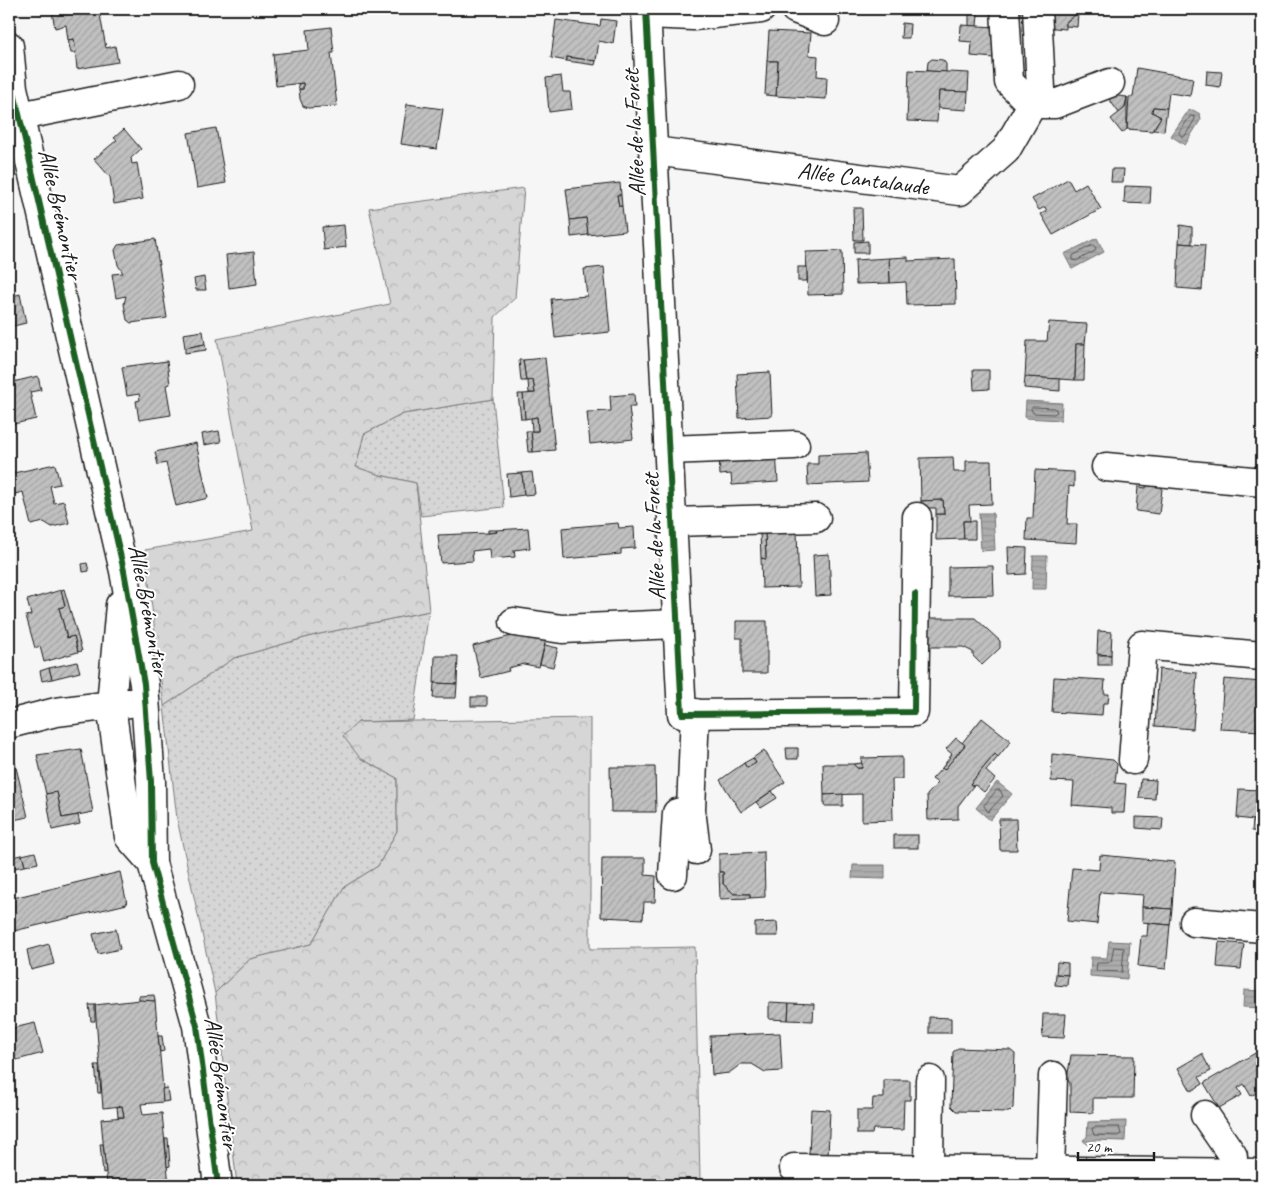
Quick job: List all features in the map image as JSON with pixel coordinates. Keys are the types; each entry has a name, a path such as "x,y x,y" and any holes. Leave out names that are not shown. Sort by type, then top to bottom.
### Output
{"street":[{"path":"646,11 692,16 761,9"},
{"path":"795,9 825,21"},
{"path":"1005,9 1009,82 1031,104 1055,104 1110,83"},
{"name":"Allée Cantalaude","path":"654,150 960,191 1006,150 1041,89 1037,9"},
{"name":"Allée de la Forêt","path":"646,11 682,714 695,713"},
{"name":"Allée Brémontier","path":"9,46 11,86 20,116 124,572 144,684 151,782 152,863 197,1026 218,1185"},
{"path":"20,116 179,84"},
{"path":"668,450 795,445"},
{"path":"1106,467 1262,482"},
{"path":"696,850 690,810 695,713 914,712 917,517"},
{"path":"672,522 816,518"},
{"name":"Allée Brémontier","path":"124,572 111,705 129,837 152,863"},
{"path":"514,622 562,629 677,624"},
{"path":"1132,760 1142,645 1262,656"},
{"path":"9,724 56,712 145,702"},
{"path":"673,875 677,813 690,810"},
{"path":"1194,922 1262,928"},
{"path":"1050,1171 1052,1076"},
{"path":"929,1169 930,1080"},
{"path":"1206,1115 1233,1156 1232,1173"},
{"path":"794,1168 1262,1173"}],"green space":[{"path":"524,188 515,298 495,317 493,399 403,414 364,434 356,467 380,475 416,483 429,611 315,635 234,658 164,706 145,550 253,531 217,339 390,304 369,208"},
{"path":"493,399 504,507 421,516 416,483 380,475 356,467 364,434 403,414"},
{"path":"429,611 413,720 358,722 360,758 397,778 397,831 378,866 344,887 311,944 250,959 215,993 177,819 164,706 234,658 315,635"},
{"path":"590,718 590,949 695,947 700,1180 566,1185 237,1185 215,993 250,959 311,944 344,887 378,866 397,831 397,778 360,758 343,736 358,722"}],"water":[{"path":"1193,110 1200,114 1201,119 1185,145 1171,136 1188,111"},
{"path":"1097,238 1104,252 1072,269 1064,254"},
{"path":"1026,401 1062,403 1061,420 1025,418"},
{"path":"979,513 993,513 995,550 981,551"},
{"path":"1033,556 1047,556 1046,589 1032,589"},
{"path":"997,782 1012,794 990,820 976,808"},
{"path":"853,865 885,865 885,879 852,878"},
{"path":"1109,941 1130,942 1127,979 1090,976 1091,957 1107,958"},
{"path":"1244,990 1262,991 1262,1008 1243,1007"},
{"path":"1126,1121 1125,1141 1092,1140 1089,1144 1086,1144 1083,1140 1087,1137 1088,1122"}],"building":[{"path":"74,9 99,9 106,48 115,46 118,62 77,69 74,39 68,40 66,25 55,28 52,12"},
{"path":"1045,9 1078,9 1078,13 1066,22 1066,29 1044,27"},
{"path":"1078,13 1077,27 1066,26 1066,22"},
{"path":"969,14 978,14 977,26 969,26"},
{"path":"601,19 616,21 613,44 599,41 596,61 567,57 567,61 551,58 556,20 600,26"},
{"path":"902,23 910,24 909,38 901,38"},
{"path":"961,25 996,27 994,58 971,56 972,42 960,41"},
{"path":"331,27 334,53 331,53 337,106 308,108 303,106 300,99 299,89 303,89 303,83 276,86 273,54 309,50 307,30"},
{"path":"769,31 811,33 809,55 818,56 817,76 827,77 826,99 776,96 778,61 767,61"},
{"path":"74,39 76,53 71,53 68,40"},
{"path":"567,57 596,61 595,65 567,61"},
{"path":"932,59 943,60 946,64 946,72 927,71 928,62"},
{"path":"767,61 778,61 776,96 765,95"},
{"path":"1137,68 1193,78 1190,96 1169,93 1167,108 1153,107 1152,112 1161,117 1152,131 1127,129 1129,97 1133,97"},
{"path":"909,70 969,73 968,92 939,91 937,122 907,121"},
{"path":"1207,71 1222,72 1220,87 1206,85"},
{"path":"561,76 563,92 570,92 572,109 549,112 546,78"},
{"path":"303,83 303,89 299,89 298,84"},
{"path":"939,91 968,92 967,110 938,108"},
{"path":"1109,95 1127,97 1125,108 1119,113 1109,99"},
{"path":"1127,97 1127,129 1122,133 1111,119 1125,108"},
{"path":"407,104 443,109 437,149 401,144"},
{"path":"1153,107 1167,108 1164,131 1153,130 1161,117 1152,112"},
{"path":"216,128 226,183 197,188 188,133"},
{"path":"124,129 141,149 131,158 132,164 137,163 143,199 114,204 110,177 94,159 117,140 114,138"},
{"path":"1112,169 1124,169 1123,182 1111,182"},
{"path":"1068,179 1074,190 1086,183 1101,209 1053,235 1041,214 1047,211 1045,207 1039,210 1032,199"},
{"path":"620,183 621,195 617,195 619,206 622,206 625,231 588,235 586,218 570,220 566,189"},
{"path":"1125,186 1151,187 1150,204 1124,203"},
{"path":"617,195 621,195 622,206 619,206"},
{"path":"853,208 862,208 863,240 854,240"},
{"path":"586,218 588,235 571,237 570,220"},
{"path":"344,225 346,247 324,250 322,227"},
{"path":"1180,225 1192,227 1192,244 1179,243"},
{"path":"155,239 167,318 131,323 127,320 124,304 126,296 116,298 112,274 123,273 118,265 115,250 118,245"},
{"path":"868,241 868,253 854,253 854,242"},
{"path":"1179,243 1205,245 1202,290 1177,288"},
{"path":"842,251 843,294 808,295 806,252"},
{"path":"254,252 257,284 229,288 226,255"},
{"path":"908,257 908,261 955,259 956,304 907,305 906,282 890,283 889,258"},
{"path":"889,258 890,283 856,284 855,260"},
{"path":"604,267 610,332 555,338 551,299 587,296 584,269"},
{"path":"798,267 807,267 807,281 798,281"},
{"path":"204,277 206,290 196,290 194,279"},
{"path":"20,294 26,323 9,327 9,297"},
{"path":"1049,322 1087,324 1085,344 1076,344 1075,380 1025,377 1027,341 1047,341"},
{"path":"203,331 205,344 185,348 183,334"},
{"path":"205,344 206,350 185,353 185,348"},
{"path":"1076,344 1085,344 1084,380 1075,380"},
{"path":"545,358 555,450 533,452 531,431 538,431 537,417 525,419 523,394 535,393 533,380 526,381 523,360"},
{"path":"519,360 523,360 526,381 521,381"},
{"path":"167,361 170,384 166,385 171,415 139,420 136,401 140,400 139,394 127,396 122,367"},
{"path":"973,370 989,370 989,389 974,390"},
{"path":"770,372 772,416 739,418 737,374"},
{"path":"38,376 41,390 30,392 36,419 9,425 9,383"},
{"path":"1025,377 1060,379 1060,391 1024,388"},
{"path":"533,380 535,393 529,393 528,381"},
{"path":"518,394 523,394 525,419 521,419"},
{"path":"634,394 635,407 629,407 633,439 590,444 587,412 611,411 610,396"},
{"path":"537,417 538,431 532,431 531,418"},
{"path":"219,431 221,442 204,445 202,434"},
{"path":"526,431 531,431 533,452 528,452"},
{"path":"196,443 208,498 176,506 166,463 158,465 155,452"},
{"path":"776,452 778,482 732,485 731,474 720,475 719,456"},
{"path":"866,453 868,482 808,485 807,464 818,464 818,455"},
{"path":"953,457 954,472 966,472 966,461 991,461 992,504 969,505 970,521 963,521 964,539 936,540 936,514 944,514 943,500 921,501 920,458"},
{"path":"55,464 60,484 50,486 54,503 64,501 69,523 52,527 44,522 31,525 23,492 11,495 9,474"},
{"path":"1035,470 1074,472 1074,487 1069,486 1067,524 1077,524 1076,543 1026,540 1027,518 1033,518"},
{"path":"532,472 535,494 524,495 522,473"},
{"path":"522,473 524,495 509,497 507,474"},
{"path":"1147,479 1163,481 1159,514 1136,511 1138,487 1146,488"},
{"path":"943,500 944,514 936,514 936,508 921,508 921,501"},
{"path":"963,521 975,521 975,539 964,539"},
{"path":"618,523 619,528 634,527 635,548 621,549 621,554 564,559 562,528"},
{"path":"528,528 530,548 514,550 515,557 490,559 489,549 472,551 473,561 441,563 438,535 488,533 497,532 496,530"},
{"path":"488,530 496,530 497,532 488,533"},
{"path":"797,532 799,587 762,588 761,558 766,559 765,533"},
{"path":"760,533 765,533 766,559 761,558"},
{"path":"1008,547 1027,548 1026,574 1009,575"},
{"path":"829,554 831,595 815,596 813,555"},
{"path":"87,563 89,571 83,572 82,564"},
{"path":"993,566 994,595 948,596 948,567"},
{"path":"64,589 82,651 78,652 74,636 67,638 59,608 65,606 61,590"},
{"path":"61,590 65,606 59,608 67,638 74,636 78,652 44,662 40,646 35,648 26,616 31,615 27,600"},
{"path":"927,618 975,618 1000,641 1000,648 982,665 973,656 973,652 963,647 928,647"},
{"path":"736,621 767,621 767,673 742,673 742,638 736,638"},
{"path":"1098,631 1112,632 1111,655 1097,654"},
{"path":"523,633 546,639 539,667 524,664 508,668 509,671 481,678 473,646"},
{"path":"545,645 558,648 553,667 540,664"},
{"path":"1098,655 1111,655 1111,665 1098,665"},
{"path":"435,656 458,656 457,684 434,683"},
{"path":"77,662 80,672 52,679 49,668"},
{"path":"49,668 52,679 42,681 40,671"},
{"path":"1159,669 1197,673 1193,729 1155,726"},
{"path":"1054,677 1105,680 1104,694 1109,694 1108,703 1103,703 1102,715 1052,712"},
{"path":"1224,679 1262,682 1262,731 1220,729"},
{"path":"434,683 457,684 456,698 433,698"},
{"path":"471,697 487,697 487,706 471,706"},
{"path":"982,718 1011,741 998,757 995,754 970,784 973,786 958,806 958,819 928,820 927,795 938,783 932,779 942,768 944,770 965,745 962,743"},
{"path":"956,738 965,745 944,770 942,768 952,754 946,749"},
{"path":"786,748 798,748 798,759 787,759"},
{"path":"81,749 93,812 62,818 57,792 46,794 37,755"},
{"path":"764,750 785,782 741,812 720,780 744,763 747,768 756,763 753,758"},
{"path":"995,754 998,757 986,771 995,779 984,792 975,785 970,784"},
{"path":"1052,754 1113,760 1117,764 1115,783 1126,784 1124,813 1111,813 1111,808 1072,805 1074,782 1051,781"},
{"path":"902,757 902,779 892,779 893,820 862,821 862,794 824,795 823,764 853,764 857,768 862,768 861,758"},
{"path":"753,758 756,763 747,768 744,763"},
{"path":"14,759 28,817 13,820 9,809 9,760"},
{"path":"862,763 862,768 857,768 853,764"},
{"path":"610,767 655,767 656,812 611,812"},
{"path":"1141,779 1156,780 1155,799 1139,798"},
{"path":"1239,789 1260,790 1259,796 1262,796 1262,821 1237,818"},
{"path":"772,791 777,798 761,808 756,802"},
{"path":"57,792 62,818 78,815 80,824 52,830 46,794"},
{"path":"843,794 843,806 824,806 824,795"},
{"path":"9,809 13,820 9,821"},
{"path":"1136,817 1163,818 1162,830 1136,828"},
{"path":"999,819 1016,819 1017,850 1000,850"},
{"path":"1253,820 1262,821 1262,832 1252,831"},
{"path":"894,835 918,835 918,848 894,848"},
{"path":"35,852 38,863 25,866 22,855"},
{"path":"764,852 765,897 750,898 750,894 734,894 723,884 723,872 719,872 719,854"},
{"path":"22,855 25,866 14,868 11,857"},
{"path":"1100,855 1175,862 1172,909 1142,907 1143,895 1100,892 1097,924 1067,921 1072,868 1099,870"},
{"path":"11,857 14,868 9,869 9,858"},
{"path":"602,858 645,858 645,875 656,876 655,902 644,902 643,919 601,917"},
{"path":"120,872 127,904 14,931 9,899"},
{"path":"719,872 723,872 723,884 734,894 750,894 750,898 720,899"},
{"path":"1142,907 1172,909 1170,925 1142,922"},
{"path":"777,922 778,936 755,936 755,923"},
{"path":"1148,923 1170,925 1166,969 1138,966 1141,936 1147,936"},
{"path":"116,929 120,949 98,954 93,934"},
{"path":"1219,942 1244,944 1241,969 1217,967"},
{"path":"49,944 54,964 31,970 27,950"},
{"path":"1057,962 1068,963 1068,975 1056,974"},
{"path":"1056,974 1068,975 1067,986 1055,985"},
{"path":"154,995 155,1001 139,1001 139,996"},
{"path":"140,1000 155,1001 163,1089 163,1102 141,1104 143,1115 162,1113 169,1185 107,1185 101,1119 124,1117 122,1106 103,1108 95,1005"},
{"path":"769,1002 789,1003 788,1020 769,1019"},
{"path":"789,1003 814,1004 813,1021 788,1020"},
{"path":"89,1005 95,1005 95,1021 91,1021"},
{"path":"1043,1014 1066,1014 1064,1038 1042,1037"},
{"path":"929,1017 951,1018 951,1033 929,1033"},
{"path":"35,1023 43,1053 9,1062 9,1029"},
{"path":"780,1033 782,1071 765,1072 752,1064 741,1064 729,1073 712,1075 710,1036"},
{"path":"158,1036 162,1036 164,1051 160,1052"},
{"path":"958,1048 1010,1050 1015,1054 1013,1108 1009,1112 956,1111 951,1106 953,1052"},
{"path":"1257,1052 1262,1061 1262,1090 1251,1096 1244,1084 1238,1088 1242,1095 1219,1108 1204,1083"},
{"path":"1202,1054 1211,1071 1199,1077 1203,1084 1191,1091 1178,1068"},
{"path":"1071,1055 1134,1056 1133,1098 1093,1098 1093,1113 1070,1112 1070,1083 1067,1079"},
{"path":"95,1065 99,1065 101,1093 98,1093"},
{"path":"884,1080 910,1080 910,1100 904,1100 903,1130 873,1129 872,1134 857,1134 857,1110 872,1110 873,1098 884,1098"},
{"path":"167,1088 169,1101 163,1102 162,1089"},
{"path":"122,1106 124,1117 118,1117 117,1107"},
{"path":"811,1109 830,1110 828,1156 809,1155"},
{"path":"165,1138 168,1138 170,1166 167,1167"},
{"path":"100,1144 103,1144 106,1172 103,1173"}],"cycle path":[{"path":"646,9 682,714 914,712 915,594"},
{"path":"9,46 13,88 124,571 144,684 151,782 152,863 197,1026 218,1185"}]}
